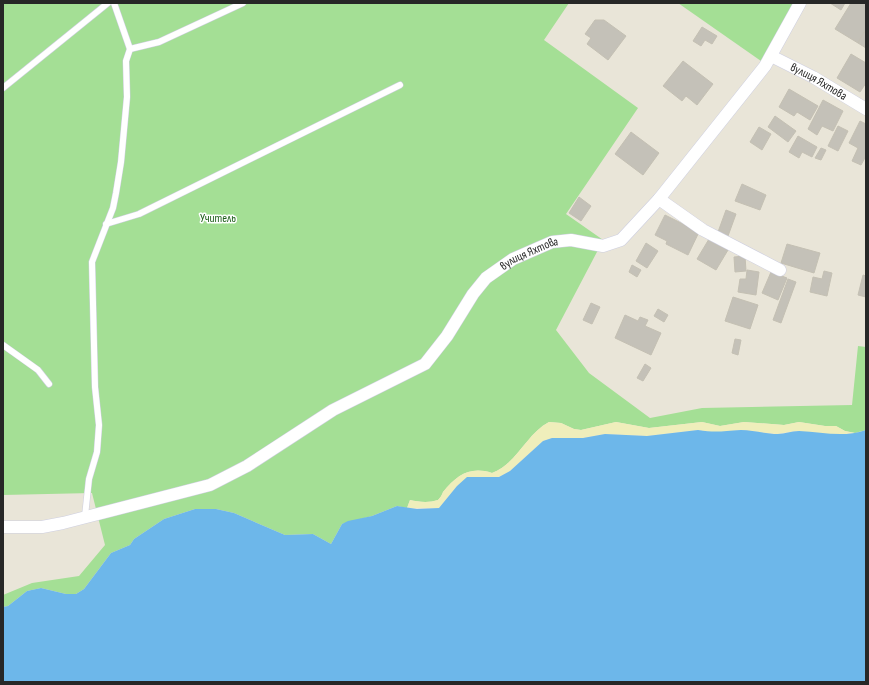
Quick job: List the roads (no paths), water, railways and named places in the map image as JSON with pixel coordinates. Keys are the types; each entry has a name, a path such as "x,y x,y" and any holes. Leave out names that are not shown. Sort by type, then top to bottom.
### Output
{"street":[{"name":"вулиця Яхтова","path":"85,516 120,509 210,485 247,466 333,410 427,362 486,278 513,259 552,242 571,240 603,246 621,240 659,199 771,56 800,3"},
{"name":"вулиця Яхтова","path":"771,56 813,77 866,109"},
{"path":"659,199 703,230 780,270"},
{"path":"3,527 42,527 63,523 85,516"}],"lane":[{"path":"3,88 108,3"},
{"path":"85,516 89,480 97,452 100,424 95,387 92,262 106,224 114,208 121,162 127,97 126,61 130,49 114,3"},
{"path":"130,49 159,42 243,3"},
{"path":"106,224 139,214 400,85"},
{"path":"3,345 38,370 49,384"}],"water":[{"path":"698,430 715,432 746,430 778,434 799,431 849,434 866,430 866,682 3,682 3,607 8,606 27,591 41,588 66,594 76,594 84,589 111,553 130,545 134,539 164,519 195,509 216,509 234,513 285,535 313,534 331,544 342,524 348,521 372,516 397,506 417,509 439,508 457,486 467,477 499,477 510,471 543,441 552,438 583,438 605,434 647,436"}],"park label":[{"name":"Учитель","path":"218,218"}]}
